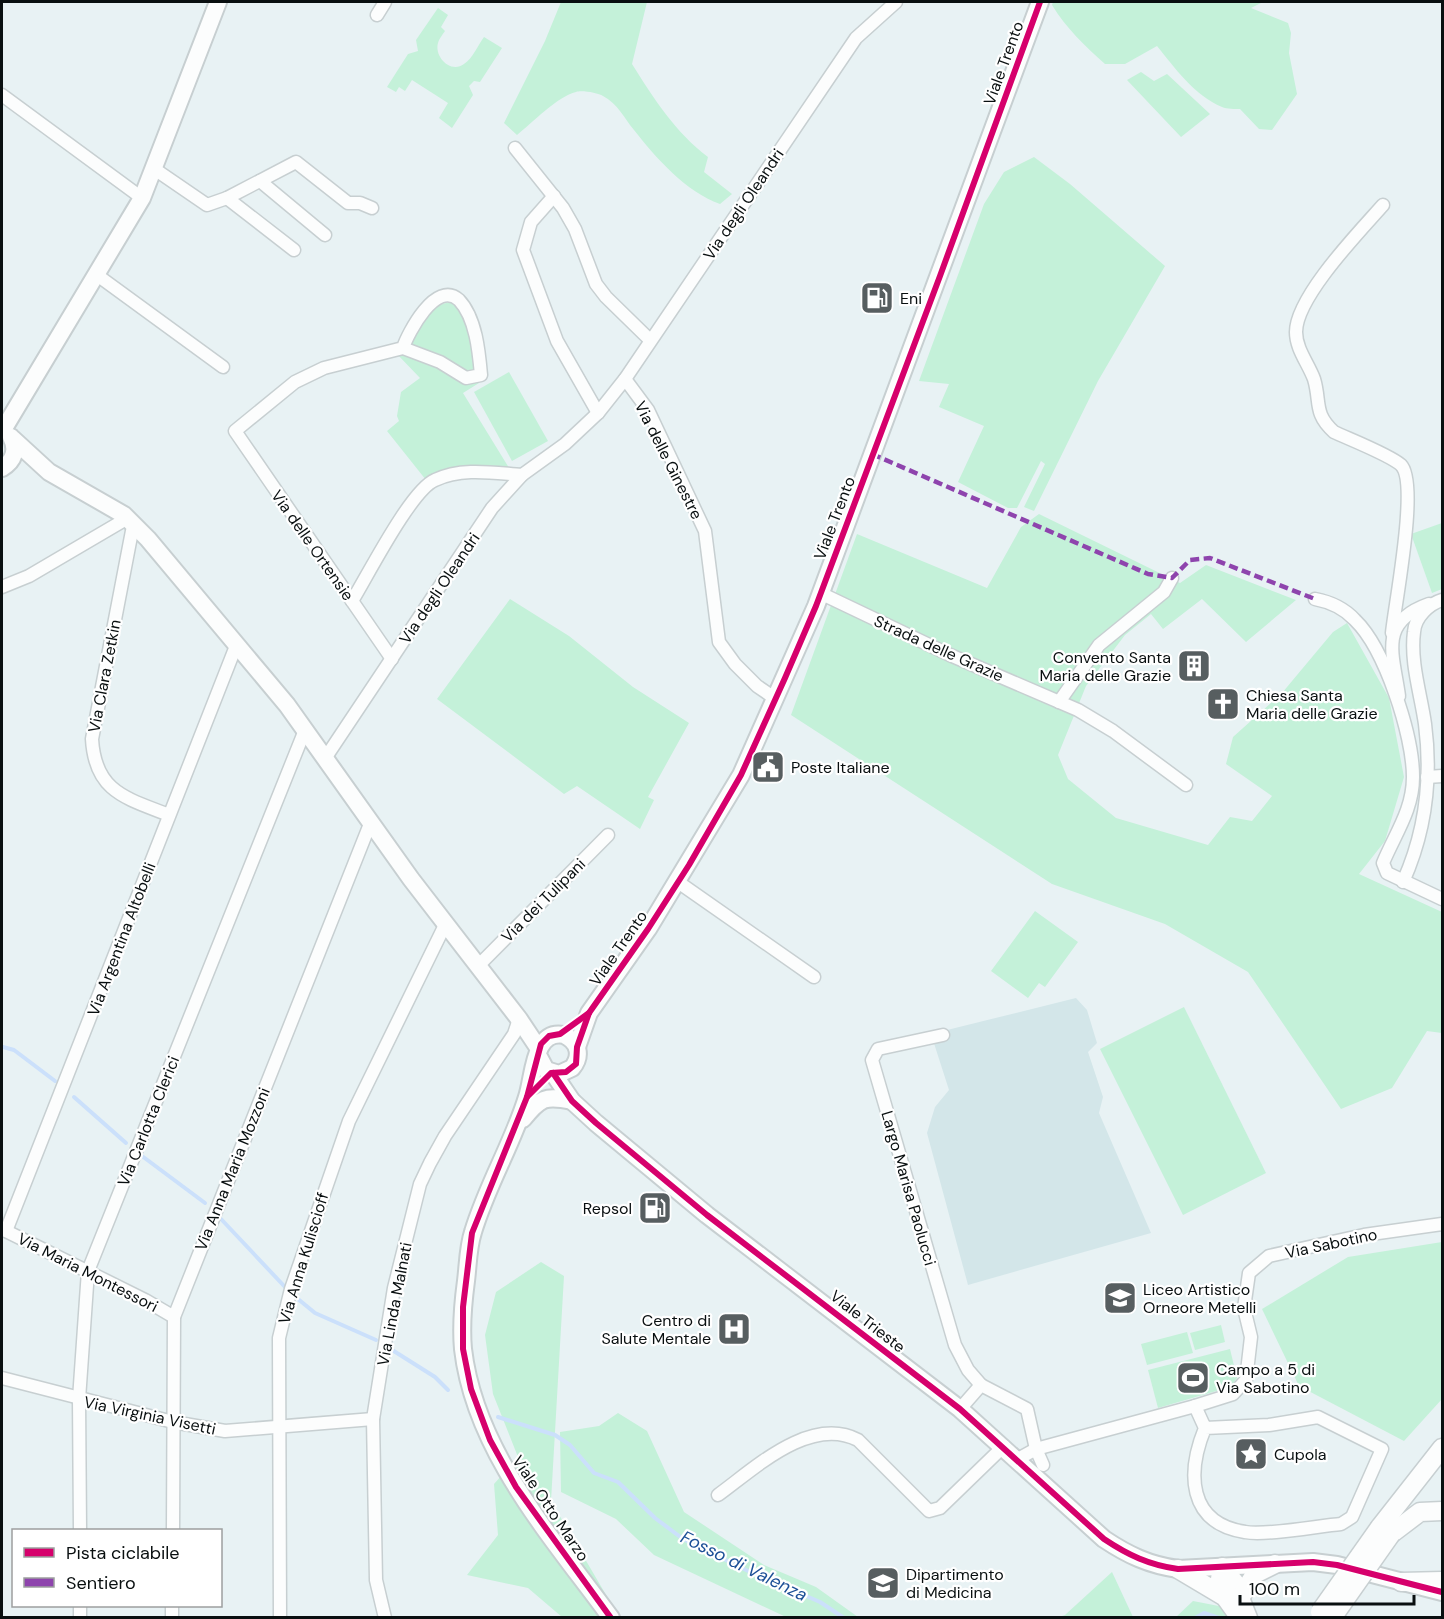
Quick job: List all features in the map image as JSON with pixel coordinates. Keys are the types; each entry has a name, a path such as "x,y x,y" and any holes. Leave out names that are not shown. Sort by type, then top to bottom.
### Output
{"main road":[{"path":"1385,1531 1404,1493 1443,1448"},
{"path":"1320,1616 1385,1531 1443,1462"},
{"path":"1385,1531 1420,1512 1443,1511"},
{"path":"1233,1597 1255,1574 1275,1564"},
{"path":"1222,1567 1219,1585 1233,1597 1248,1617"},
{"path":"1178,1569 1233,1597 1240,1617"},
{"path":"1401,1582 1443,1581"}],"street":[{"path":"6,433 142,198 218,2"},
{"path":"377,15 385,2"},
{"name":"Via degli Oleandri","path":"326,757 492,508 522,475 566,444 598,413 625,379 856,38 896,2"},
{"name":"Viale Trento","path":"577,1047 589,1013 678,882 741,775 776,699 820,593 1040,2"},
{"path":"2,94 142,198"},
{"path":"515,148 554,196 575,229 596,284 606,297 650,340"},
{"path":"153,168 207,204 227,198 296,162 348,203 360,203 372,208"},
{"path":"260,182 325,235"},
{"path":"554,196 531,222 523,250 557,341 598,413"},
{"path":"227,198 294,250"},
{"path":"1383,205 1328,269 1297,321 1296,333 1298,344 1315,381 1320,416 1326,425 1334,432 1400,464 1407,475 1408,511 1392,633 1392,651 1411,758 1411,796 1406,817 1383,863 1387,873 1443,899"},
{"path":"97,275 223,367"},
{"path":"453,297 463,308 475,334 481,375 466,378 440,362 403,348 409,330 423,311 442,298 453,297"},
{"name":"Via delle Ortensie","path":"392,659 235,431 295,382 324,368 403,348"},
{"name":"Via delle Ginestre","path":"625,379 648,410 705,531 719,642 743,671 776,699"},
{"path":"4,466 15,453 6,433"},
{"path":"6,433 49,472 124,515 148,539 326,757 370,824 521,1022 538,1052 542,1065 552,1073 566,1072 572,1068 578,1059 577,1047 568,1036 521,1022"},
{"path":"4,466 25,465 49,472"},
{"path":"352,601 418,494 435,480 473,471 522,475"},
{"path":"97,501 127,527 148,539"},
{"path":"2,587 127,527"},
{"name":"Via Clara Zetkin","path":"127,527 92,738 93,758 97,770 116,792 170,815"},
{"path":"1059,702 1099,645 1164,592 1172,578"},
{"name":"Strada delle Grazie","path":"820,593 1078,710 1113,731 1186,785"},
{"path":"1315,599 1328,601 1341,608 1365,633 1402,712"},
{"path":"1392,633 1398,623 1412,610 1437,602"},
{"path":"1403,882 1420,837 1427,777 1428,751 1414,655 1413,630 1437,602"},
{"name":"Via Argentina Altobelli","path":"4,1230 236,646"},
{"name":"Via Carlotta Clerici","path":"80,1529 79,1399 88,1271 305,730"},
{"path":"1427,777 1443,776"},
{"name":"Via Anna Maria Mozzoni","path":"173,1529 174,1317 370,824"},
{"name":"Via dei Tulipani","path":"478,966 608,835"},
{"path":"678,882 814,977"},
{"name":"Via Anna Kuliscioff","path":"280,1617 279,1338 291,1289 349,1121 445,925"},
{"name":"Viale Trento","path":"557,1034 589,1013"},
{"name":"Via Linda Malnati","path":"385,1617 376,1580 373,1419 394,1288 420,1184 445,1136 521,1022"},
{"path":"538,1052 544,1039 557,1034"},
{"name":"Largo Marisa Paolucci","path":"943,1035 878,1049 872,1060 955,1345 968,1370 981,1385 1027,1408 1036,1449"},
{"name":"Viale Otto Marzo","path":"538,1052 527,1097 472,1233 463,1307 465,1359 471,1389 490,1440 516,1487 611,1617"},
{"path":"514,1132 535,1104 545,1098 578,1107 572,1068"},
{"name":"Viale Otto Marzo","path":"527,1097 552,1073"},
{"name":"Viale Trieste","path":"552,1073 578,1107 707,1215 960,1409 1004,1446 1104,1539 1130,1556 1156,1566 1178,1569 1313,1562 1337,1565 1443,1592"},
{"name":"Via Sabotino","path":"1018,1459 1036,1449 1233,1394 1246,1380 1251,1337 1244,1308 1249,1273 1269,1256 1364,1235 1443,1224"},
{"name":"Via Maria Montessori","path":"4,1230 174,1317"},
{"name":"Via Virginia Visetti","path":"2,1378 173,1422 225,1431 373,1419"},
{"path":"960,1409 981,1385"},
{"path":"1195,1406 1205,1428 1194,1465 1193,1487 1203,1508 1221,1525 1246,1533 1341,1524 1352,1517 1383,1449 1318,1417 1269,1425 1205,1428"},
{"path":"718,1495 787,1445 805,1438 846,1434 858,1440 929,1511 940,1508 1004,1446"},
{"path":"1043,1465 1055,1444"},
{"path":"1036,1449 1043,1465 1046,1485"}],"shaded area":[{"path":"1076,998 1087,1010 1097,1043 1088,1052 1103,1097 1099,1113 1151,1233 968,1285 927,1133 935,1107 949,1090 931,1034"}],"green space":[{"path":"561,2 647,2 632,64 675,126 708,157 704,172 732,194 720,204 707,199 684,183 652,152 617,107 598,94 582,91 561,99 517,135 504,123 545,41"},
{"path":"1053,2 1263,2 1251,8 1288,23 1291,33 1289,53 1297,94 1272,130 1259,129 1240,109 1222,107 1203,96 1157,46 1125,64 1105,64 1070,29 1057,13 1052,5"},
{"path":"438,8 448,15 441,27 445,31 437,48 441,58 449,65 459,67 464,64 473,55 484,37 502,48 480,82 474,81 469,86 473,95 452,128 439,118 448,103 412,80 405,91 399,87 396,92 387,87 408,54 418,51 416,40"},
{"path":"1141,72 1154,81 1167,74 1210,114 1181,137 1127,80"},
{"path":"1034,157 1070,184 1165,266 1098,381 1034,511 1024,507 1045,464 1041,461 1017,508 1008,508 958,482 984,426 939,407 949,384 919,381 984,204 1004,172"},
{"path":"459,301 469,325 477,373 473,375 406,346 426,314 440,305"},
{"path":"402,351 477,380 479,383 463,393 511,471 426,480 387,431 399,421 397,416 401,392 420,378 396,353"},
{"path":"509,372 548,441 512,461 474,392"},
{"path":"1039,514 1180,583 1206,565 1296,600 1246,642 1202,599 1163,629 1151,614 1125,635 1086,686 1058,755 1068,779 1116,818 1208,845 1230,817 1252,821 1272,796 1226,764 1233,737 1282,693 1333,632 1347,623 1389,698 1404,777 1385,841 1359,874 1442,912 1442,1033 1427,1031 1392,1088 1341,1109 1248,972 1165,924 1052,884 791,715 857,534 987,588 1021,527"},
{"path":"1442,523 1442,589 1432,593 1411,534"},
{"path":"510,599 569,636 633,687 689,723 648,797 654,800 640,829 577,786 564,794 437,699"},
{"path":"1035,911 1078,942 1045,987 1039,983 1028,998 991,971"},
{"path":"1184,1007 1266,1173 1183,1215 1100,1049"},
{"path":"1442,1242 1442,1399 1404,1441 1299,1386 1262,1309 1348,1257"},
{"path":"541,1262 564,1276 551,1501 619,1617 562,1617 528,1588 467,1575 498,1535 494,1484 518,1457 493,1394 485,1335 496,1292"},
{"path":"1221,1325 1225,1342 1195,1350 1190,1333"},
{"path":"1187,1332 1193,1353 1147,1365 1141,1344"},
{"name":"Campo a 5 di Via Sabotino","path":"1230,1349 1237,1378 1230,1387 1158,1408 1148,1370"},
{"path":"618,1413 647,1431 684,1512 764,1565 816,1587 858,1617 786,1617 654,1555 616,1519 561,1492 560,1432 599,1426"},
{"path":"1112,1572 1133,1617 1059,1617 1065,1615"},
{"path":"1193,1601 1224,1607 1231,1618 1175,1618"}],"waterway":[{"name":"Fosso di Valenza","path":"3,1047 14,1050 55,1081"},
{"name":"Fosso di Valenza","path":"74,1097 126,1143"},
{"name":"Fosso di Valenza","path":"142,1156 205,1203"},
{"name":"Fosso di Valenza","path":"221,1219 285,1287"},
{"name":"Fosso di Valenza","path":"298,1299 315,1313 376,1340"},
{"name":"Fosso di Valenza","path":"389,1348 435,1377 448,1390"},
{"name":"Fosso di Valenza","path":"498,1417 555,1435 570,1445 594,1473 618,1482 655,1518 683,1539 746,1570 820,1602 844,1618"},
{"name":"Fosso di Valenza","path":"1195,1618 1204,1613 1219,1618"}],"marked path":[{"path":"872,454 1148,574 1172,578 1190,560 1210,558 1315,599"}],"cycle path":[{"path":"527,1097 551,1073 566,1072 576,1064 577,1047 589,1013 648,929 689,865 741,775 816,606 1040,2"},
{"path":"589,1013 560,1034 549,1036 541,1044 527,1097 472,1233 463,1307 463,1349 471,1389 490,1440 516,1487 611,1618"},
{"path":"553,1073 572,1101 596,1123 707,1215 960,1409 1104,1539 1122,1550 1148,1562 1178,1569 1313,1562 1337,1565 1442,1592"}],"place":[{"name":"Eni","path":"877,298"},
{"name":"Convento Santa Maria delle Grazie","path":"1194,666"},
{"name":"Chiesa Santa Maria delle Grazie","path":"1223,704"},
{"name":"Poste Italiane","path":"768,767"},
{"name":"Repsol","path":"655,1208"},
{"name":"Liceo Artistico Orneore Metelli","path":"1120,1298"},
{"name":"Centro di Salute Mentale","path":"734,1329"},
{"name":"Campo a 5 di Via Sabotino","path":"1193,1378"},
{"name":"Cupola","path":"1251,1454"},
{"name":"Dipartimento di Medicina","path":"883,1583"}]}
